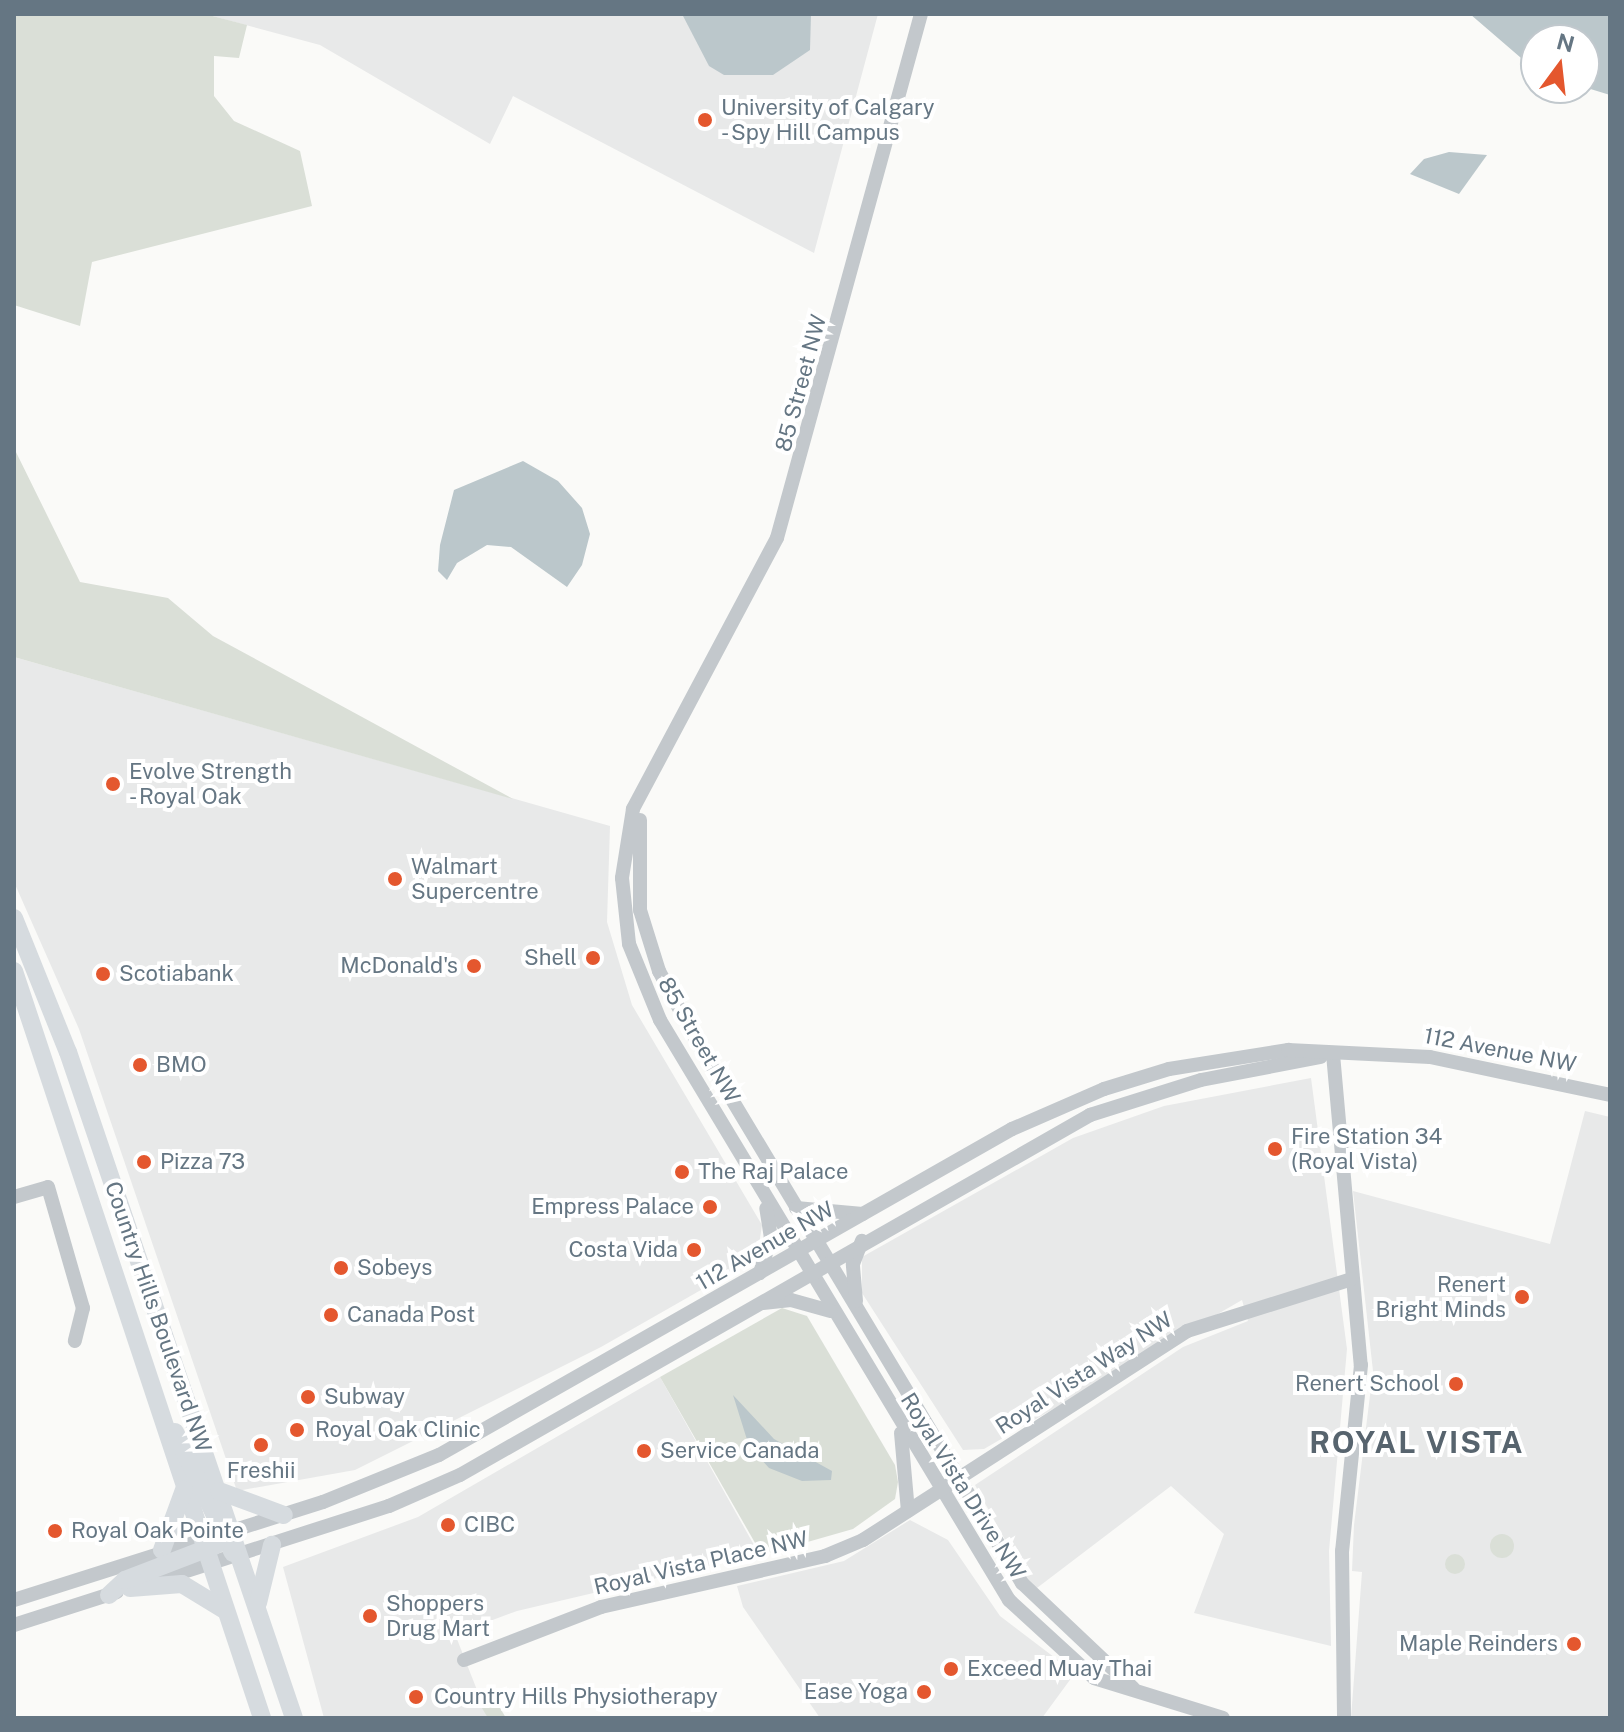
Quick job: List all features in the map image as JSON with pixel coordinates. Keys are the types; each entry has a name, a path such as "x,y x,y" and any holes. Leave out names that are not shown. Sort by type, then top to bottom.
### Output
{"main road":[{"name":"Country Hills Boulevard NW","path":"14,918 68,1052 219,1491 215,1543 225,1610 262,1718"},
{"name":"Country Hills Boulevard NW","path":"14,971 166,1421 184,1490 215,1543"},
{"path":"166,1421 183,1440 215,1543 240,1555 294,1718"},
{"path":"162,1550 184,1490"},
{"path":"219,1491 284,1515"},
{"path":"109,1595 125,1580 215,1543"},
{"path":"257,1606 272,1545"},
{"path":"130,1588 182,1584 225,1610"}],"street":[{"name":"85 Street NW","path":"798,1253 646,996 629,944 622,878 628,831 641,789 777,538 921,14"},
{"name":"85 Street NW","path":"668,743 636,847 649,944 673,1000 817,1242"},
{"name":"112 Avenue NW","path":"215,1543 463,1443 1012,1129 1104,1089 1244,1054 1333,1054 1481,1064 1610,1095"},
{"path":"1333,1054 1361,1407 1342,1551 1344,1718"},
{"name":"112 Avenue NW","path":"240,1555 460,1475 862,1241 1100,1111 1201,1080 1333,1054"},
{"path":"14,1197 48,1187 83,1308 75,1341"},
{"path":"760,1273 771,1238 767,1203"},
{"path":"796,1208 863,1214"},
{"path":"857,1309 853,1266 862,1241"},
{"name":"Royal Vista Drive NW","path":"817,1242 958,1482 1037,1602 1139,1693"},
{"name":"Royal Vista Drive NW","path":"798,1253 939,1492 1029,1623 1094,1678 1223,1718"},
{"name":"Royal Vista Way NW","path":"939,1492 1187,1331 1352,1279"},
{"path":"755,1304 791,1300 831,1311"},
{"path":"900,1428 908,1511"},
{"name":"Royal Vista Place NW","path":"464,1660 601,1607 825,1556 939,1492"},
{"path":"14,1600 162,1550 215,1543"},
{"path":"14,1625 130,1588 215,1543"}],"shaded area":[{"path":"14,14 205,14 247,25 239,58 214,56 214,96 234,121 300,151 312,206 92,262 80,326 14,305"},
{"name":"University of Calgary - Spy Hill Campus","path":"205,14 878,14 814,253 513,96 490,144 320,45"},
{"path":"682,14 811,14 810,50 773,75 724,75 709,66"},
{"path":"1470,14 1610,14 1610,95 1600,92 1600,24 1520,24 1520,57"},
{"path":"1449,152 1487,155 1459,194 1410,174 1424,159"},
{"path":"14,448 80,582 168,598 213,636 513,799 14,657"},
{"path":"523,461 558,481 582,508 590,534 582,565 567,587 511,547 487,545 457,563 447,580 438,571 440,545 454,490"},
{"path":"14,657 610,826 607,922 632,1005 762,1225 757,1258 601,1347 355,1470 237,1491 79,1029 14,882"},
{"path":"1311,1078 1347,1349 1329,1551 1331,1646 1194,1613 1224,1534 1171,1486 1033,1591 975,1485 1183,1347 1248,1321 1242,1300 984,1449 963,1450 862,1293 862,1257 1073,1138 1164,1106"},
{"path":"1585,1111 1610,1117 1610,1718 1351,1718 1362,1572 1352,1571 1354,1525 1373,1371 1353,1191 1550,1244"},
{"path":"782,1308 807,1316 895,1465 898,1482 895,1499 853,1529 762,1555 660,1377"},
{"path":"660,1377 759,1554 517,1611 455,1634 488,1718 324,1718 283,1567 418,1517"},
{"path":"733,1395 774,1439 832,1471 831,1480 802,1481 769,1468 749,1446"},
{"path":"910,1520 948,1540 1000,1616 1075,1673 1042,1718 820,1718 743,1607 737,1586 844,1561"},
{"path":"1502,1534 1510,1538 1514,1546 1510,1554 1502,1558 1494,1554 1490,1546 1494,1538"},
{"path":"1455,1554 1462,1557 1465,1564 1462,1571 1455,1574 1448,1571 1445,1564 1448,1557"},
{"path":"488,1688 506,1718 488,1718 474,1695"}],"place":[{"name":"University of Calgary - Spy Hill Campus","path":"705,120"},
{"name":"Evolve Strength - Royal Oak","path":"113,784"},
{"name":"Walmart Supercentre","path":"395,879"},
{"name":"Shell","path":"593,958"},
{"name":"McDonald's","path":"474,966"},
{"name":"Scotiabank","path":"103,974"},
{"name":"BMO","path":"140,1065"},
{"name":"Fire Station 34 (Royal Vista)","path":"1275,1149"},
{"name":"Pizza 73","path":"144,1162"},
{"name":"The Raj Palace","path":"682,1172"},
{"name":"Empress Palace","path":"710,1207"},
{"name":"Costa Vida","path":"694,1250"},
{"name":"Sobeys","path":"341,1268"},
{"name":"Renert Bright Minds","path":"1522,1297"},
{"name":"Canada Post","path":"331,1315"},
{"name":"Renert School","path":"1456,1384"},
{"name":"Subway","path":"308,1397"},
{"name":"Royal Oak Clinic","path":"297,1430"},
{"name":"Freshii","path":"261,1445"},
{"name":"Service Canada","path":"644,1451"},
{"name":"CIBC","path":"448,1525"},
{"name":"Royal Oak Pointe","path":"55,1531"},
{"name":"Shoppers Drug Mart","path":"370,1616"},
{"name":"Maple Reinders","path":"1574,1644"},
{"name":"Exceed Muay Thai","path":"951,1669"},
{"name":"Ease Yoga","path":"924,1692"},
{"name":"Country Hills Physiotherapy","path":"416,1697"}],"district":[{"name":"ROYAL VISTA","path":"1417,1442"}]}
